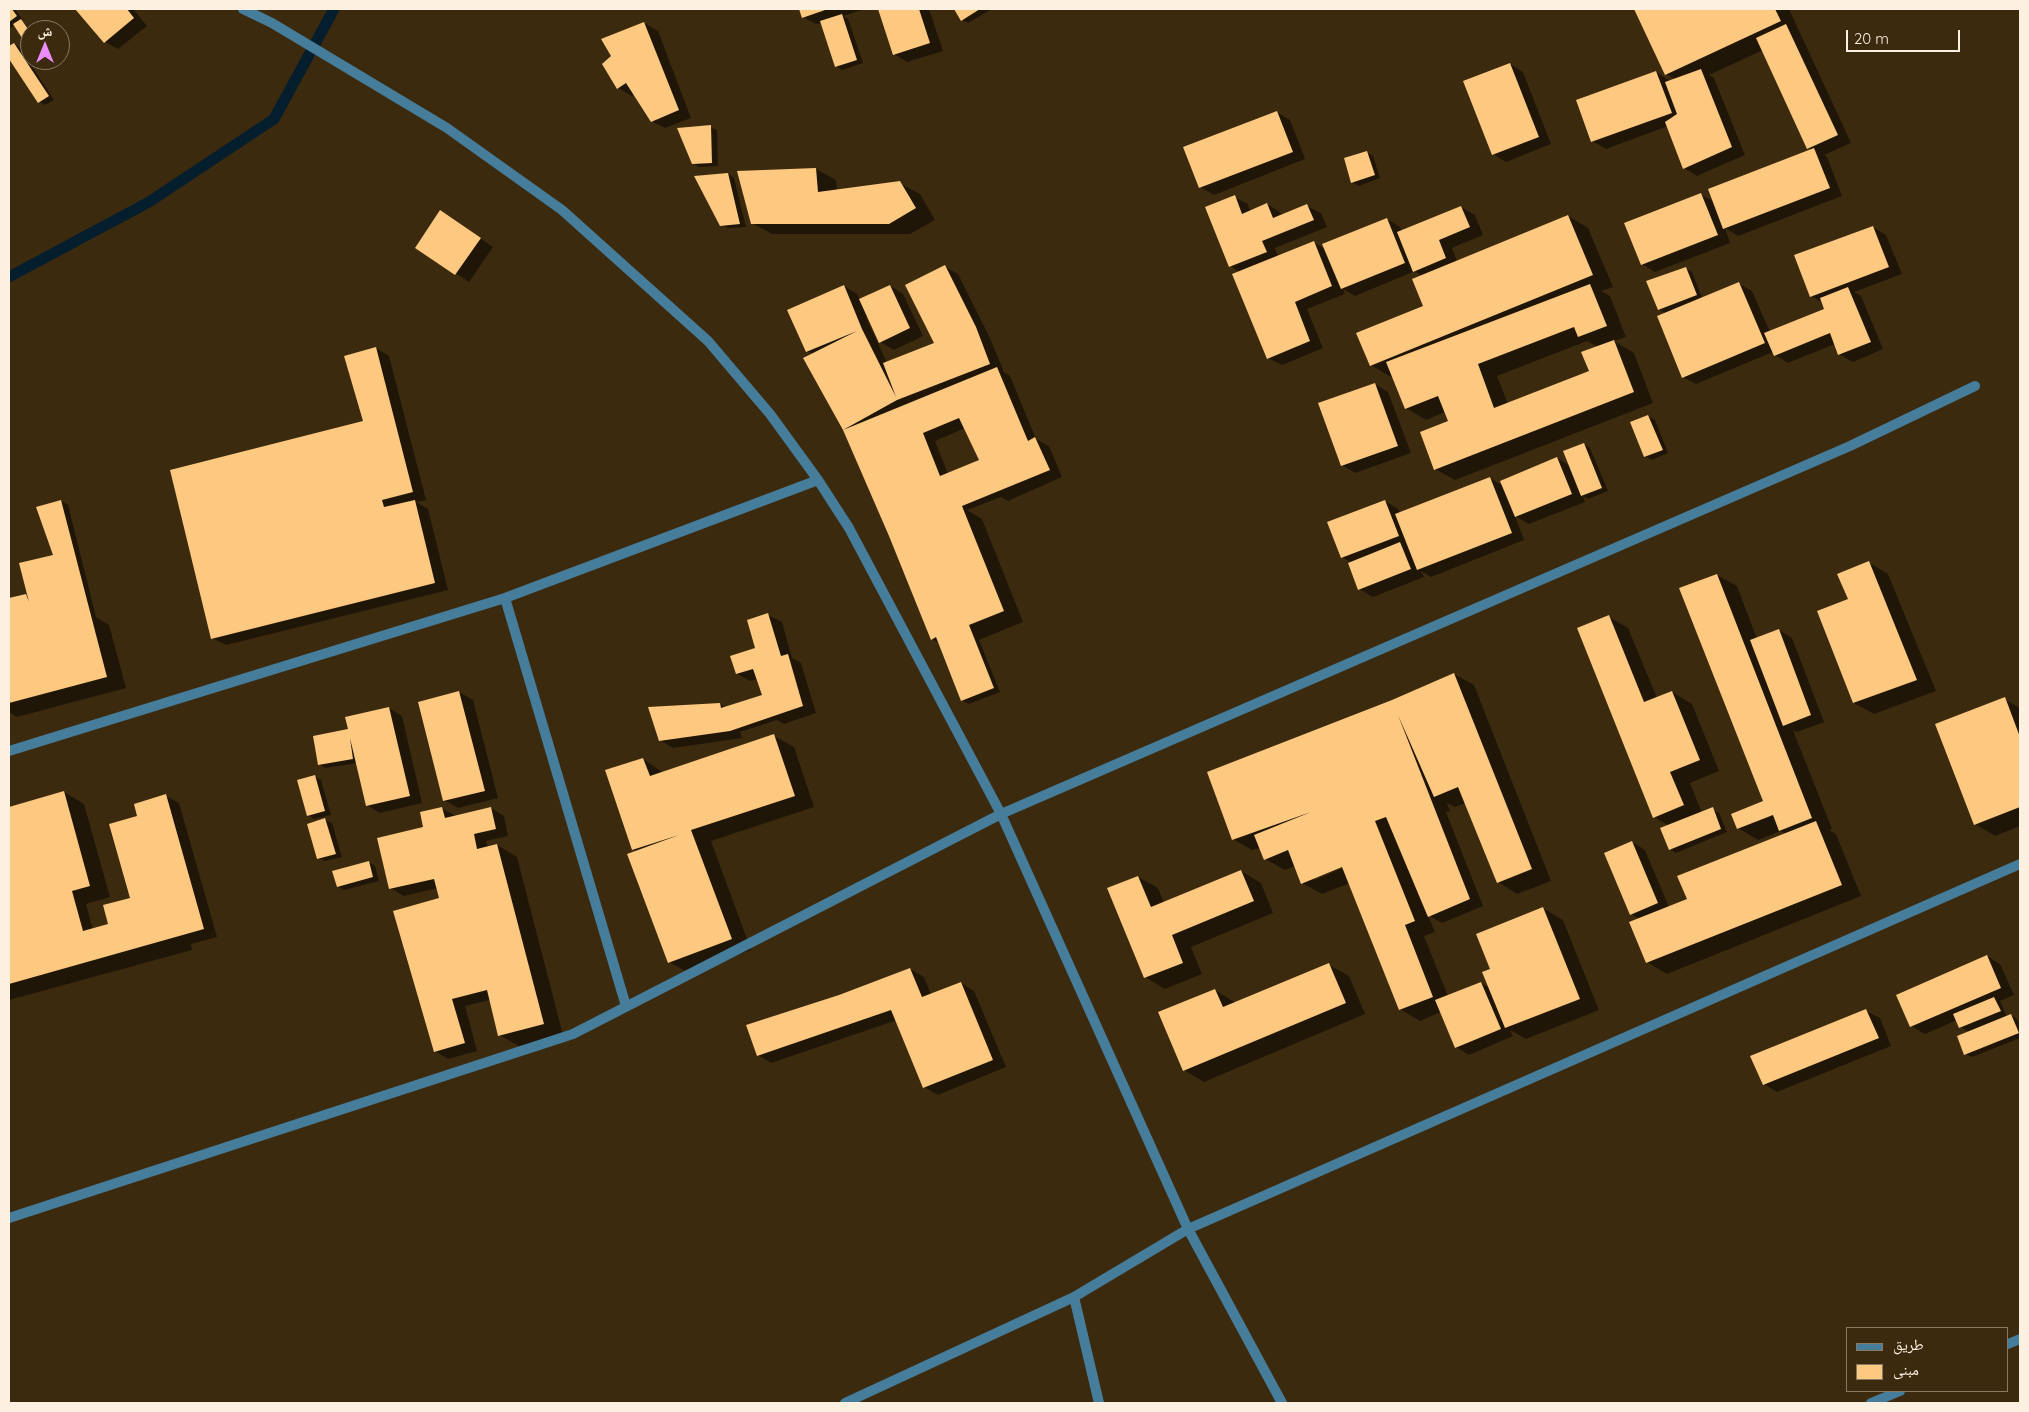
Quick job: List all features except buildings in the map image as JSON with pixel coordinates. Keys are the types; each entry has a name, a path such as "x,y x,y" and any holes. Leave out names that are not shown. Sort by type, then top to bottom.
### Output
{"street":[{"path":"243,9 272,22 447,128 562,210 708,341 770,414 818,480 849,528 1001,814 1188,1229 1282,1403"},
{"path":"9,1218 573,1034 1001,814 1850,446 1975,386"},
{"path":"9,752 505,598 818,480"},
{"path":"505,598 626,1006"},
{"path":"845,1403 1074,1297 1188,1229 2020,864"},
{"path":"1074,1297 1098,1403"},
{"path":"1871,1403 1898,1392"}],"waterway":[{"path":"9,277 149,202 274,119 334,9"}]}
